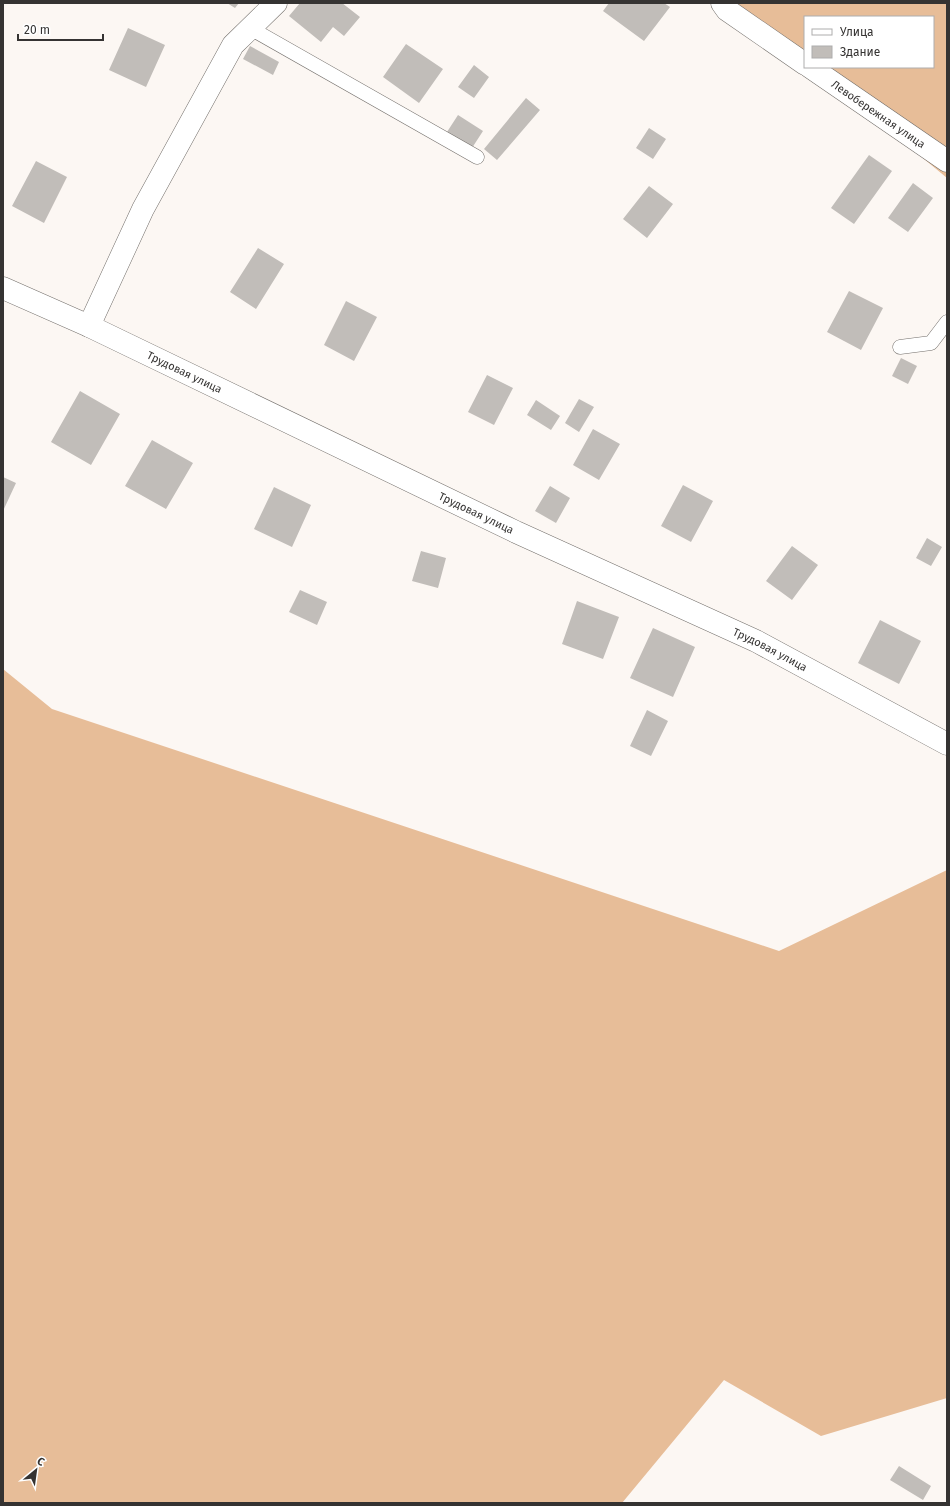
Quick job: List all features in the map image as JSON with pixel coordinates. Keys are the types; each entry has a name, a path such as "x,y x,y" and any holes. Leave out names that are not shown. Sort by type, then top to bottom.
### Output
{"street":[{"path":"89,326 143,209 233,45 276,3"},
{"path":"722,3 727,10 804,63"},
{"name":"Левобережная улица","path":"811,68 947,162"},
{"name":"Трудовая улица","path":"3,288 89,326 516,532 756,641 947,744"}],"lane":[{"path":"250,28 477,157"},
{"path":"900,347 931,343 947,322"}],"shaded area":[{"path":"736,3 947,3 947,178 814,68 934,68 934,16 804,16 804,59"},
{"path":"3,669 52,709 779,951 947,870 947,1398 821,1436 724,1380 622,1503 3,1503"}],"building":[{"path":"227,3 239,3 235,8"},
{"path":"300,3 342,3 360,17 344,36 333,27 321,42 289,16"},
{"path":"609,3 664,3 670,7 644,41 603,11"},
{"path":"128,28 165,45 146,87 109,70"},
{"path":"406,44 443,69 419,103 383,77"},
{"path":"250,46 279,62 273,75 243,59"},
{"path":"474,65 489,77 474,98 458,87"},
{"path":"526,98 540,110 497,160 484,149"},
{"path":"458,115 483,131 472,148 447,132"},
{"path":"649,128 666,139 653,159 636,148"},
{"path":"869,155 892,171 854,224 831,208"},
{"path":"36,161 67,177 44,223 12,206"},
{"path":"913,183 933,198 908,232 888,218"},
{"path":"649,186 673,204 647,238 623,219"},
{"path":"258,248 284,264 256,309 230,292"},
{"path":"849,291 883,308 861,350 827,332"},
{"path":"346,301 377,317 354,361 324,345"},
{"path":"901,358 917,366 908,384 892,376"},
{"path":"487,375 513,388 494,425 468,412"},
{"path":"80,391 120,414 91,465 51,442"},
{"path":"579,399 594,407 579,432 565,423"},
{"path":"536,400 560,416 551,430 527,415"},
{"path":"593,429 620,444 599,480 573,465"},
{"path":"152,440 193,463 166,509 125,486"},
{"path":"3,477 16,483 3,511"},
{"path":"683,485 713,501 691,542 661,526"},
{"path":"550,486 570,498 556,523 535,511"},
{"path":"274,487 311,505 292,547 254,529"},
{"path":"927,538 942,547 931,566 916,558"},
{"path":"792,546 818,565 792,600 766,581"},
{"path":"421,551 446,558 438,588 412,581"},
{"path":"300,590 327,602 317,625 289,612"},
{"path":"577,601 619,617 603,659 562,644"},
{"path":"880,620 921,641 899,684 858,663"},
{"path":"653,628 695,647 673,697 630,678"},
{"path":"647,710 668,721 651,756 630,746"},
{"path":"899,1466 931,1486 923,1500 890,1480"}]}
